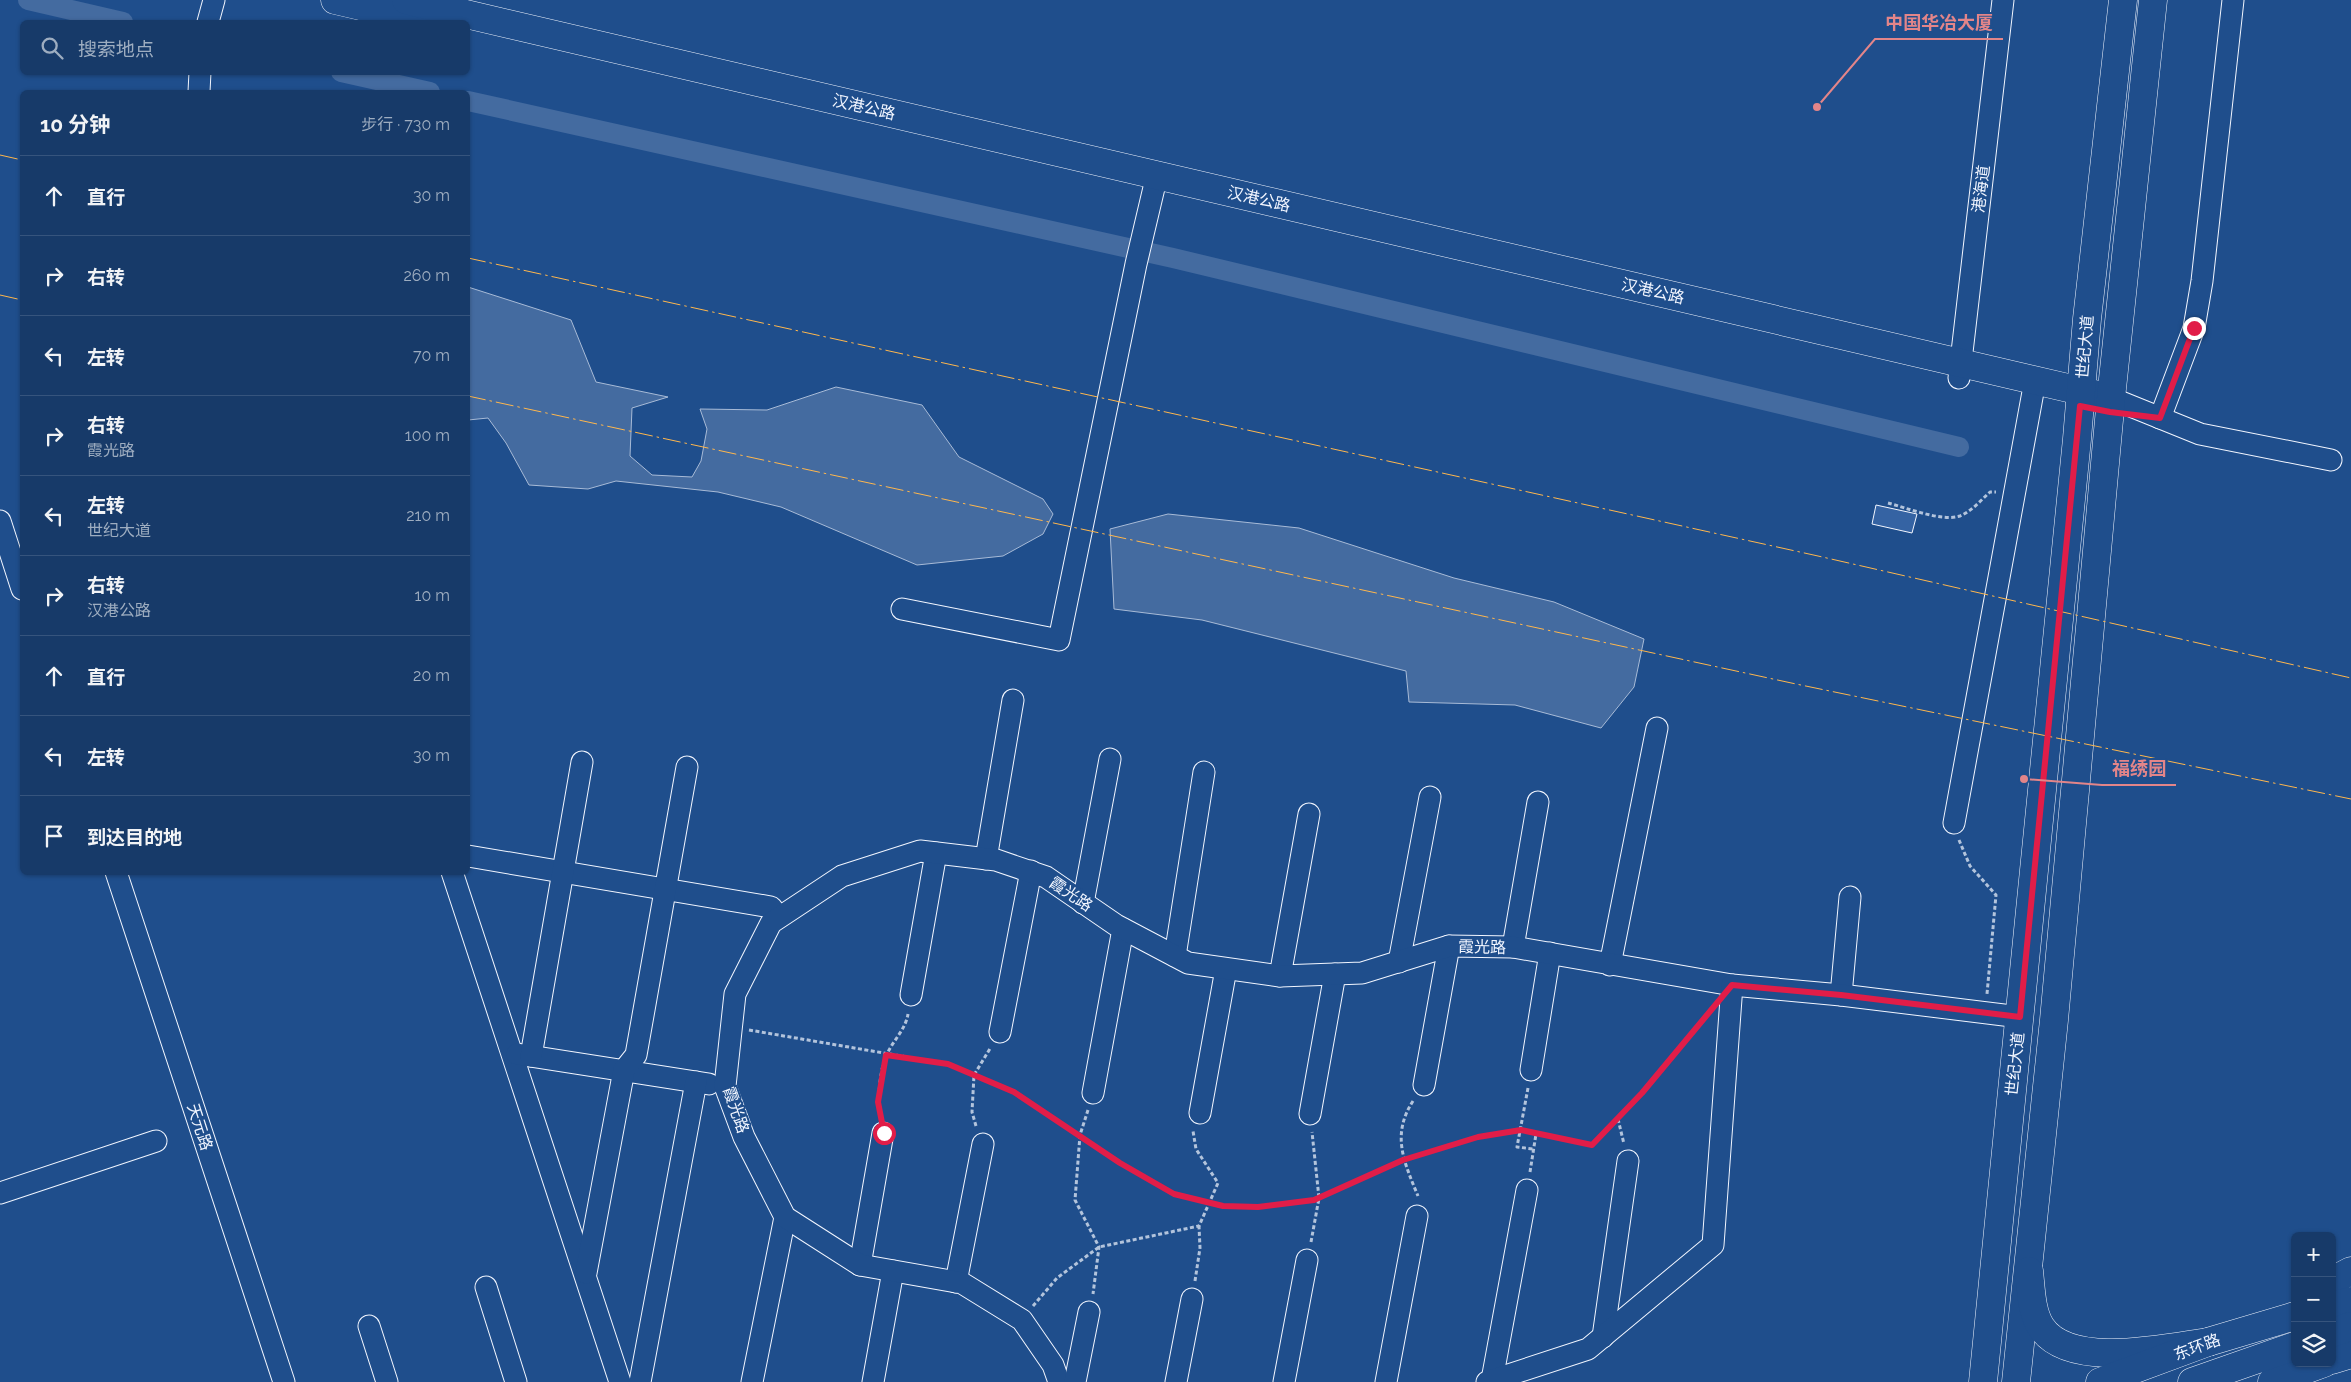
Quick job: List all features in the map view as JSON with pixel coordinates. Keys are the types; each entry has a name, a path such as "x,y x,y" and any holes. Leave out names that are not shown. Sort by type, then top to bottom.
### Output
{"main road":[{"path":"335,0 422,20"},
{"name":"汉港公路","path":"406,0 1156,182 2110,405"},
{"name":"世纪大道","path":"1983,1382 2087,319 2123,0"},
{"name":"世纪大道","path":"2016,1382 2054,1020 2110,405 2154,0"},
{"name":"汉港公路","path":"470,31 1156,182"},
{"path":"2029,1271 2034,1308 2040,1326 2050,1337 2061,1344 2078,1349 2124,1352 2208,1342"},
{"path":"2336,1279 2351,1271"},
{"path":"2336,1305 2351,1301"},
{"path":"2264,1324 2291,1307"},
{"name":"东环路","path":"2100,1382 2208,1342 2291,1317"},
{"path":"2336,1332 2351,1326"},
{"name":"东环路","path":"2192,1382 2291,1347"},
{"path":"2336,1359 2351,1354"},
{"path":"2272,1382 2313,1367"}],"street":[{"path":"209,20 214,0"},
{"name":"港海道","path":"1960,371 2003,0"},
{"path":"2160,418 2194,328 2202,280 2233,0"},
{"path":"199,90 200,75"},
{"path":"902,609 1059,640 1141,240 1156,182"},
{"path":"1954,823 2034,388"},
{"path":"2110,405 2160,418 2200,434 2330,460"},
{"path":"0,521 20,583"},
{"path":"986,859 1013,700"},
{"path":"1610,965 1657,728"},
{"path":"1084,903 1110,759"},
{"path":"521,1054 562,871 582,762"},
{"path":"586,1275 624,1070 636,1055 687,768"},
{"path":"1174,956 1204,772"},
{"path":"1399,962 1430,797"},
{"path":"1513,947 1538,802"},
{"path":"1280,976 1309,814"},
{"name":"霞光路","path":"785,1217 744,1137 724,1086 735,994 771,923 842,876 920,851 996,860 1031,871 1046,877 1123,929 1174,956 1188,963 1226,969 1280,976 1362,973 1449,946 1513,947 1732,985 1841,995 2020,1017"},
{"path":"911,995 936,853"},
{"path":"470,856 770,907 780,917"},
{"path":"1000,1032 1031,871"},
{"name":"天元路","path":"117,875 284,1382"},
{"path":"453,875 521,1054 586,1275 620,1382"},
{"path":"1841,995 1850,897"},
{"path":"1093,1093 1123,929"},
{"path":"1424,1085 1449,946"},
{"path":"1531,1070 1550,953"},
{"path":"1200,1112 1226,969"},
{"path":"1310,1114 1335,974"},
{"path":"1527,1190 1490,1381 1588,1349 1713,1245 1732,985"},
{"path":"521,1054 724,1086"},
{"path":"640,1382 696,1082"},
{"path":"860,1265 884,1133"},
{"path":"0,1193 156,1141"},
{"path":"956,1282 983,1144"},
{"path":"1603,1337 1628,1161"},
{"path":"1386,1382 1417,1216"},
{"path":"752,1382 785,1217 860,1265 962,1283 1022,1320 1053,1365 1059,1382"},
{"path":"1284,1382 1307,1260"},
{"path":"873,1382 893,1271"},
{"path":"486,1287 516,1382"},
{"path":"1176,1382 1192,1299"},
{"path":"1075,1382 1090,1312"},
{"path":"369,1326 387,1382"}],"path":[{"path":"1888,503 1948,518 1961,515 1974,508 1990,492 2014,491"},
{"path":"1954,823 1957,836 1970,866 1996,895 1985,1012"},
{"path":"731,1027 886,1055 948,1064 1014,1092 1120,1163 1174,1194 1223,1206 1258,1207 1319,1198 1403,1160 1478,1137 1521,1130 1592,1145 1642,1093 1732,985"},
{"path":"884,1133 878,1102 886,1055 907,1020 911,995"},
{"path":"983,1144 972,1112 974,1075 1000,1032"},
{"path":"1531,1070 1517,1147 1533,1149"},
{"path":"1417,1216 1419,1199 1403,1160 1400,1133 1408,1108 1424,1085"},
{"path":"1090,1312 1099,1247 1075,1200 1080,1135 1093,1093"},
{"path":"1192,1299 1200,1248 1199,1226 1218,1183 1196,1149 1192,1130 1200,1112"},
{"path":"1307,1260 1319,1198 1310,1114"},
{"path":"1527,1190 1536,1134"},
{"path":"1022,1320 1057,1278 1099,1247 1199,1226"}],"water":[{"path":"470,288 571,320 596,382 668,397 632,408 630,456 652,475 692,477 701,461 707,429 700,409 767,410 836,387 922,405 959,457 1043,499 1053,514 1043,534 1003,556 917,565 781,507 718,492 616,481 588,489 529,485 506,443 488,418 470,420"},
{"path":"1168,514 1299,528 1454,578 1554,602 1644,639 1634,687 1601,728 1515,705 1409,702 1406,671 1202,620 1114,609 1110,529"}],"building":[{"path":"1876,505 1917,514 1912,533 1872,524"}],"waterway":[{"path":"28,0 114,20"},
{"path":"354,75 421,90"},
{"path":"470,101 1173,258 1959,447"}],"power":[{"path":"0,155 20,160"},
{"path":"470,258 1818,556 2351,678"},
{"path":"0,295 20,300"},
{"path":"470,396 1796,684 2351,799"}],"place":[{"name":"中国华冶大厦","path":"1817,107"},
{"name":"福绣园","path":"2024,779"}],"route":[{"path":"884,1133 878,1102 886,1055 948,1064 1014,1092 1120,1163 1174,1194 1223,1206 1258,1207 1314,1200 1403,1160 1478,1137 1521,1130 1592,1145 1642,1093 1732,985 1841,995 2020,1017 2080,406 2160,418 2194,328"}]}
